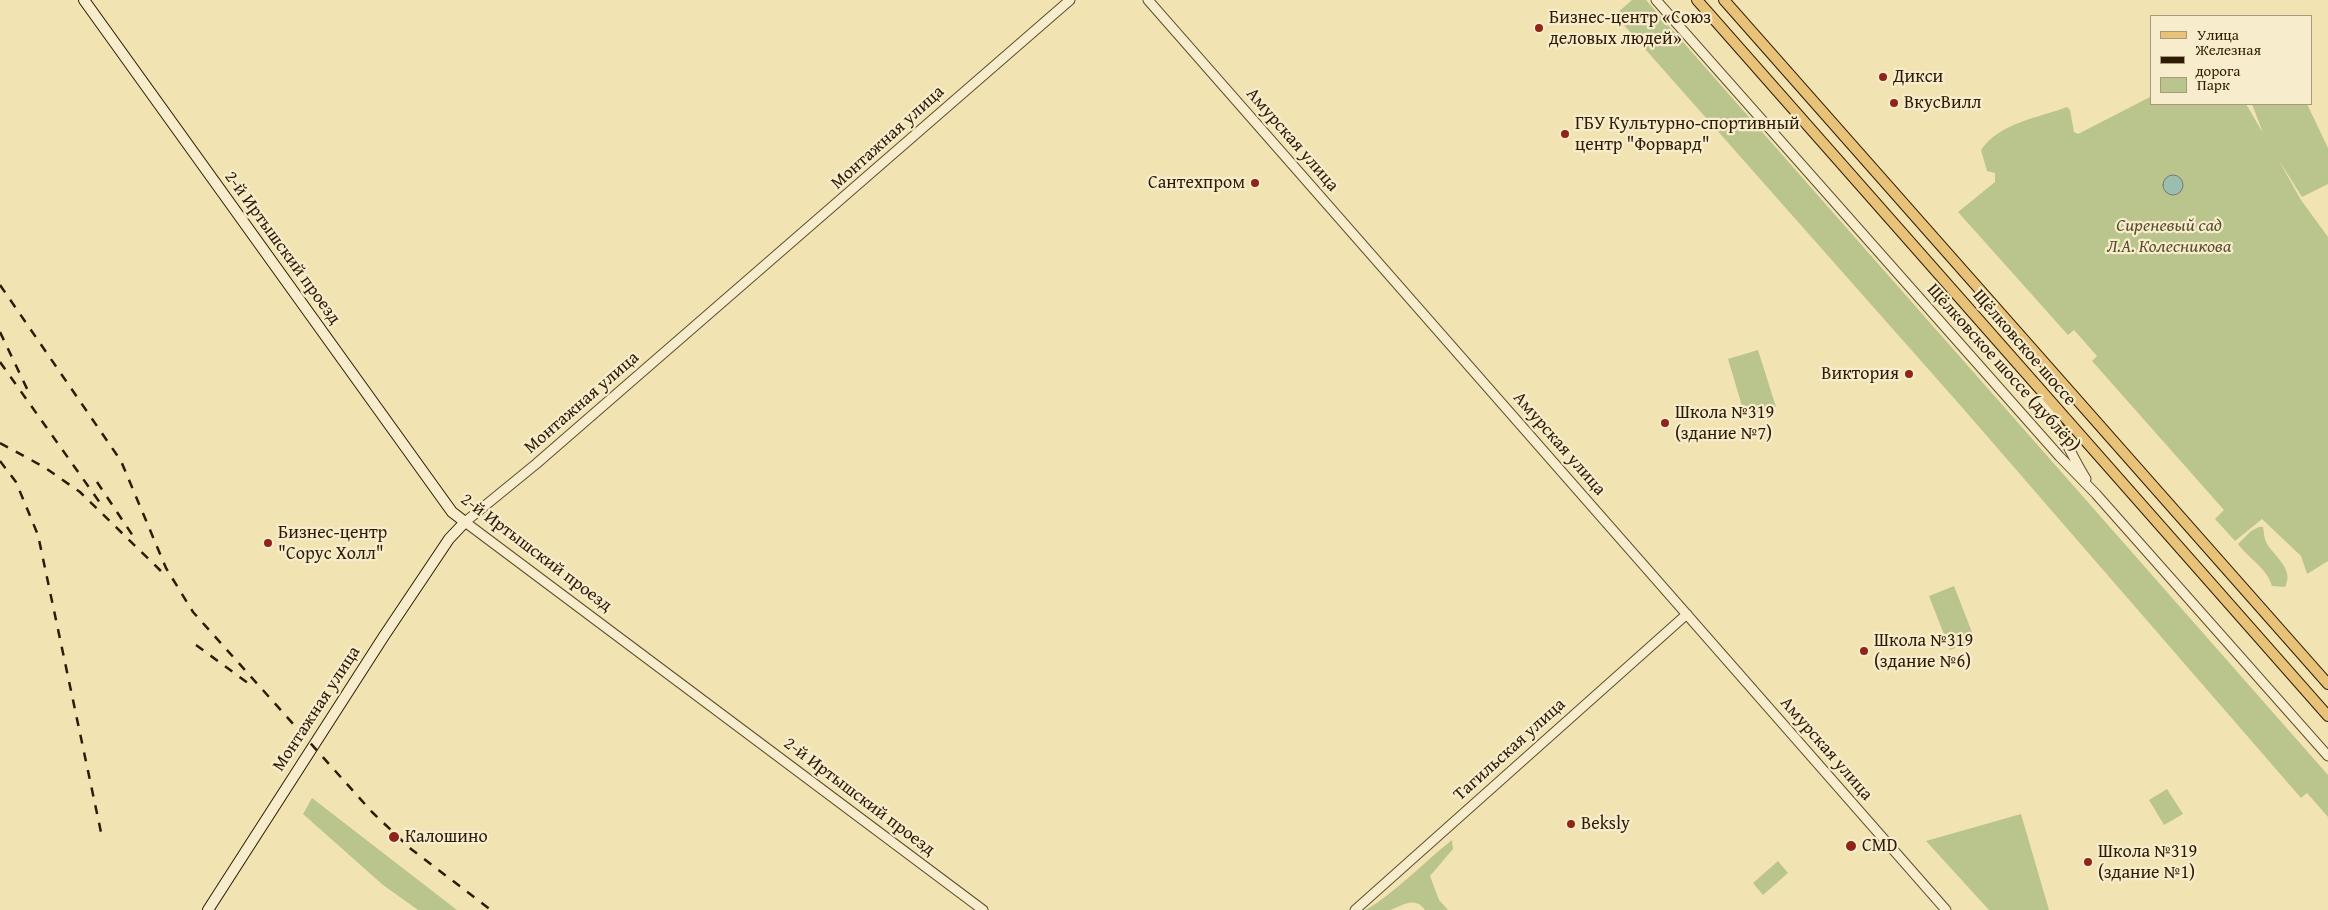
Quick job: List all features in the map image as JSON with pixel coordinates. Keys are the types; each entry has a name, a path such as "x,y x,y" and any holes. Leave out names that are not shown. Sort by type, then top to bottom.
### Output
{"main road":[{"name":"2-й Иртышский проезд","path":"84,0 452,512 465,522"},
{"name":"Щёлковское шоссе","path":"1697,0 2328,716"},
{"name":"Щёлковское шоссе","path":"1724,0 2328,684"},
{"name":"Монтажная улица","path":"208,910 384,636 449,539 465,522"}],"street":[{"name":"Монтажная улица","path":"465,522 536,464 1070,0"},
{"name":"Амурская улица","path":"1148,0 1946,910"},
{"name":"Щёлковское шоссе (дублёр)","path":"1656,0 2053,450 2096,494 2328,756"},
{"path":"2033,382 2055,418 2072,456 2096,494"},
{"name":"2-й Иртышский проезд","path":"465,522 983,910"},
{"name":"Тагильская улица","path":"1355,910 1687,614"}],"green space":[{"path":"1632,0 1646,0 2328,775 2328,817 2307,793 2301,798 1960,405 1615,15"},
{"name":"Сиреневый сад Л.А. Колесникова","path":"2150,97 2150,105 2247,105 2263,133 2252,105 2307,105 2328,148 2328,184 2302,197 2278,159 2301,200 2328,237 2328,561 2307,574 2301,556 2262,519 2235,541 2215,519 2224,510 2092,361 2097,356 2074,330 2068,335 1958,212 1995,182 1995,173 1987,171 1981,150 1998,133 2008,127 2067,107 2070,110 2074,132 2078,134"},
{"path":"1758,350 1776,407 1745,416 1728,359"},
{"path":"2263,527 2266,542 2285,568 2287,580 2285,587 2272,586 2262,569 2238,544 2251,531"},
{"path":"1954,586 1975,640 1950,650 1929,596"},
{"path":"2167,789 2183,814 2164,825 2149,800"},
{"path":"312,798 457,910 418,910 383,885 303,814"},
{"path":"2021,814 2049,910 1989,910 1926,841"},
{"path":"1452,840 1453,849 1430,876 1439,900 1448,910 1425,910 1416,903 1408,903 1390,910 1366,910 1399,886"},
{"path":"1778,861 1788,873 1763,895 1753,883"}],"shaded area":[{"path":"2169,175 2177,175 2183,181 2183,189 2177,195 2169,195 2163,189 2163,181"}],"railway":[{"path":"0,285 121,461 166,568 193,612 372,812 411,849 491,910"},
{"path":"0,332 29,393"},
{"path":"0,362 103,507"},
{"path":"0,443 44,467 80,492 166,576"},
{"path":"0,461 16,482 38,535 102,837"},
{"path":"97,482 135,539"},
{"path":"196,645 252,686"}],"place":[{"name":"Бизнес-центр «Союз деловых людей»","path":"1539,28"},
{"name":"Дикси","path":"1883,77"},
{"name":"ВкусВилл","path":"1894,103"},
{"name":"ГБУ Культурно-спортивный центр \"Форвард\"","path":"1565,134"},
{"name":"Сантехпром","path":"1255,183"},
{"name":"Виктория","path":"1909,374"},
{"name":"Школа №319 (здание №7)","path":"1665,423"},
{"name":"Бизнес-центр \"Сорус Холл\"","path":"268,543"},
{"name":"Школа №319 (здание №6)","path":"1864,651"},
{"name":"Beksly","path":"1571,824"},
{"name":"Калошино","path":"394,837"},
{"name":"CMD","path":"1851,846"},
{"name":"Школа №319 (здание №1)","path":"2088,862"}]}
